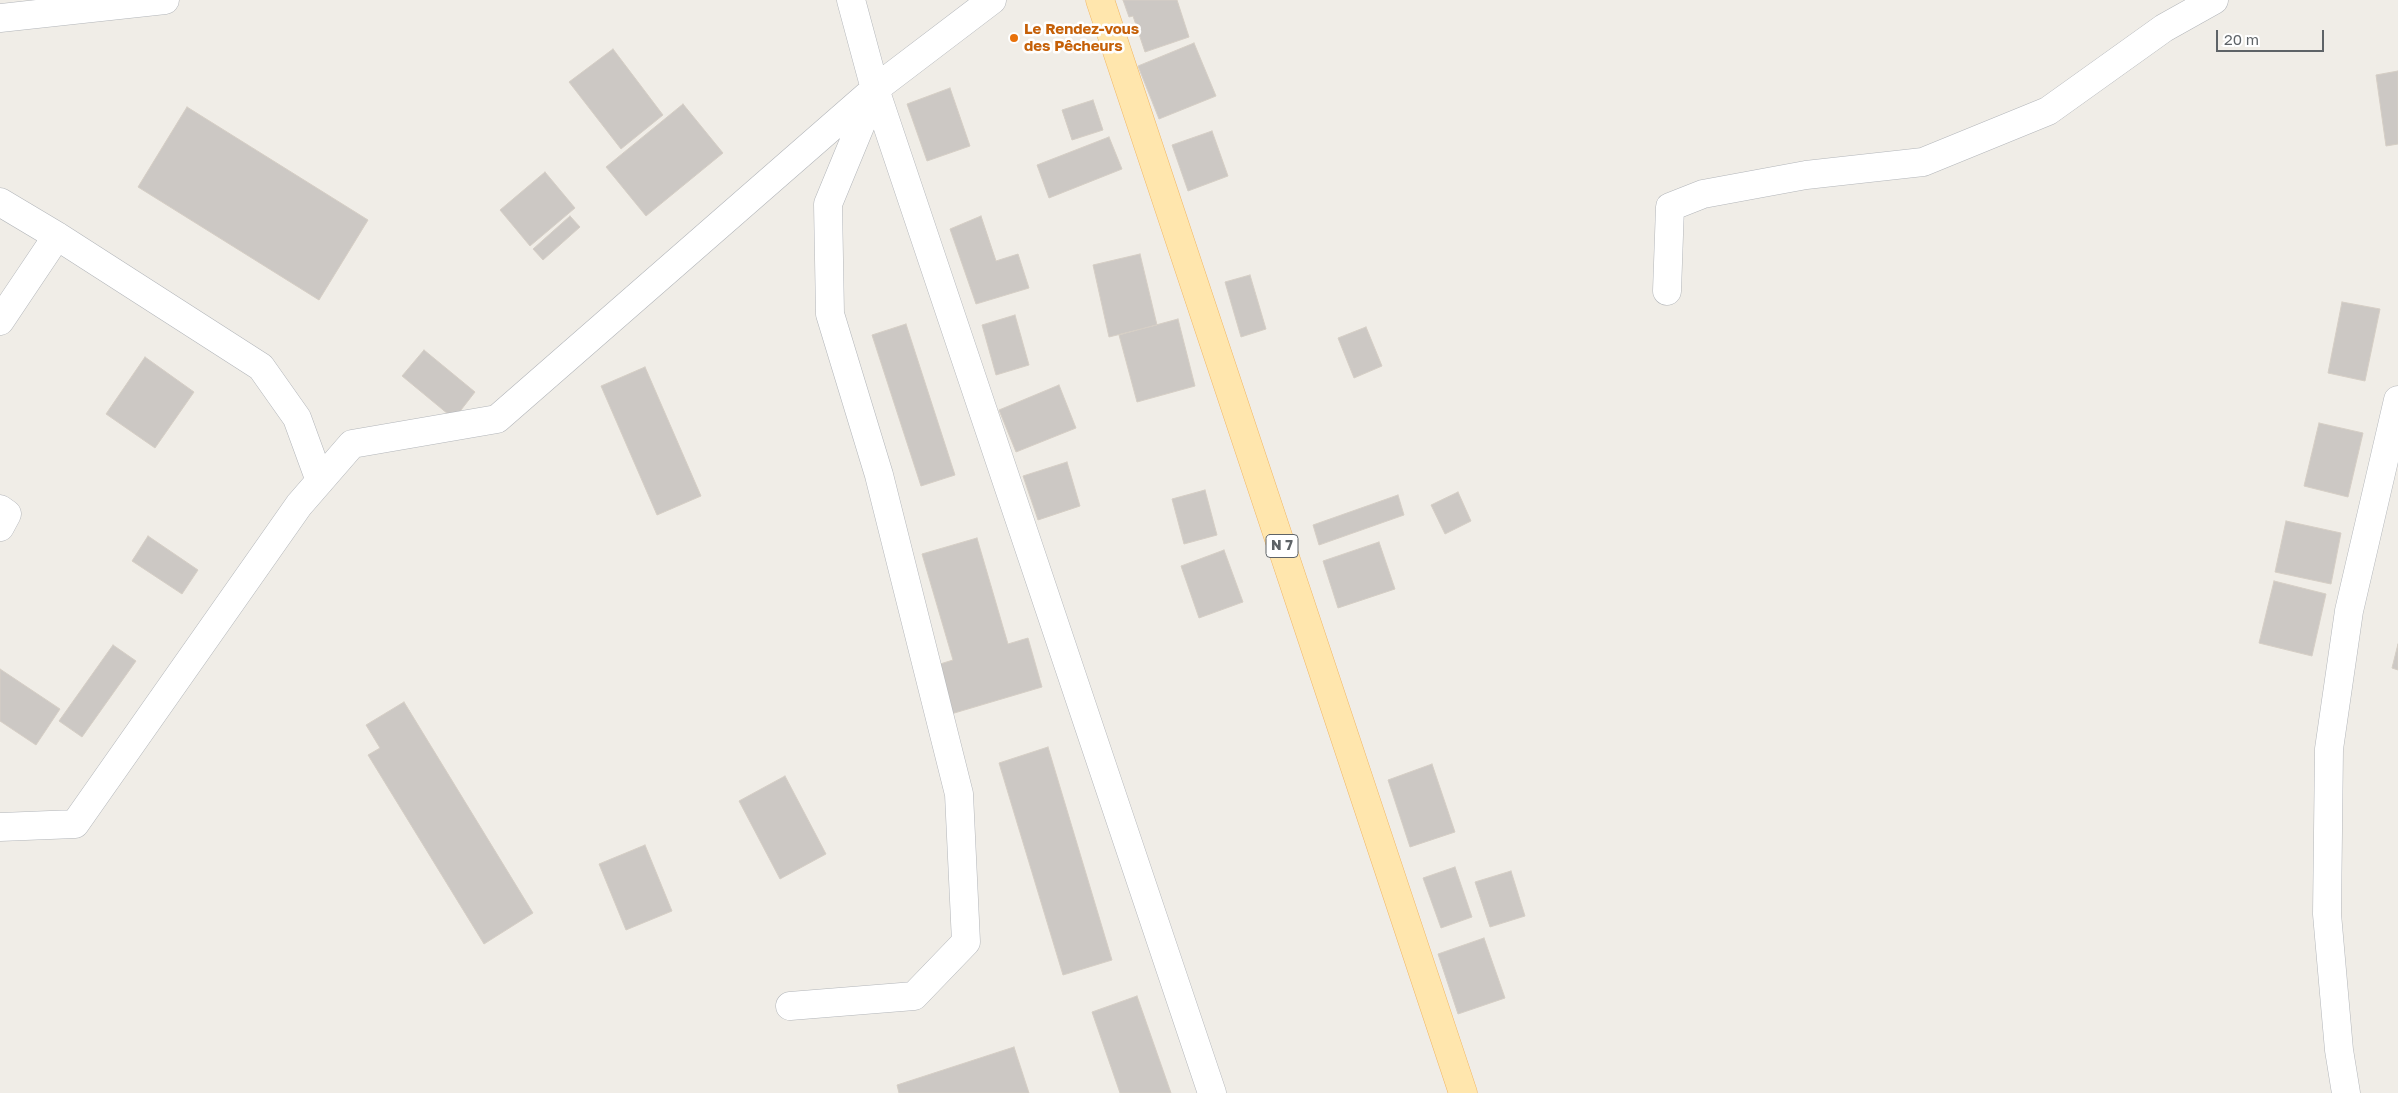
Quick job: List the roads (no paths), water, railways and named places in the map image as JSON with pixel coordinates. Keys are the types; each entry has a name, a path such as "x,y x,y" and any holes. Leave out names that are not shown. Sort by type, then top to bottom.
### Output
{"main road":[{"name":"N 7","path":"1100,0 1463,1093"}],"street":[{"path":"0,18 165,0"},
{"path":"851,0 875,89 1212,1093"},
{"path":"0,828 75,824 299,505 352,444 497,419 875,89 992,0"},
{"path":"1667,290 1670,207 1703,194 1797,177 1923,162 2048,111 2164,28 2214,0"},
{"path":"790,1006 914,996 966,942 959,794 878,475 830,314 828,204 875,89"},
{"path":"0,202 57,236 260,367 297,418 320,481"},
{"path":"0,321 57,236"},
{"path":"2346,1093 2338,1050 2327,914 2329,749 2348,611 2398,400"},
{"path":"0,509 7,514 0,527"}],"place":[{"name":"Le Rendez-vous des Pêcheurs","path":"1014,38"}]}
